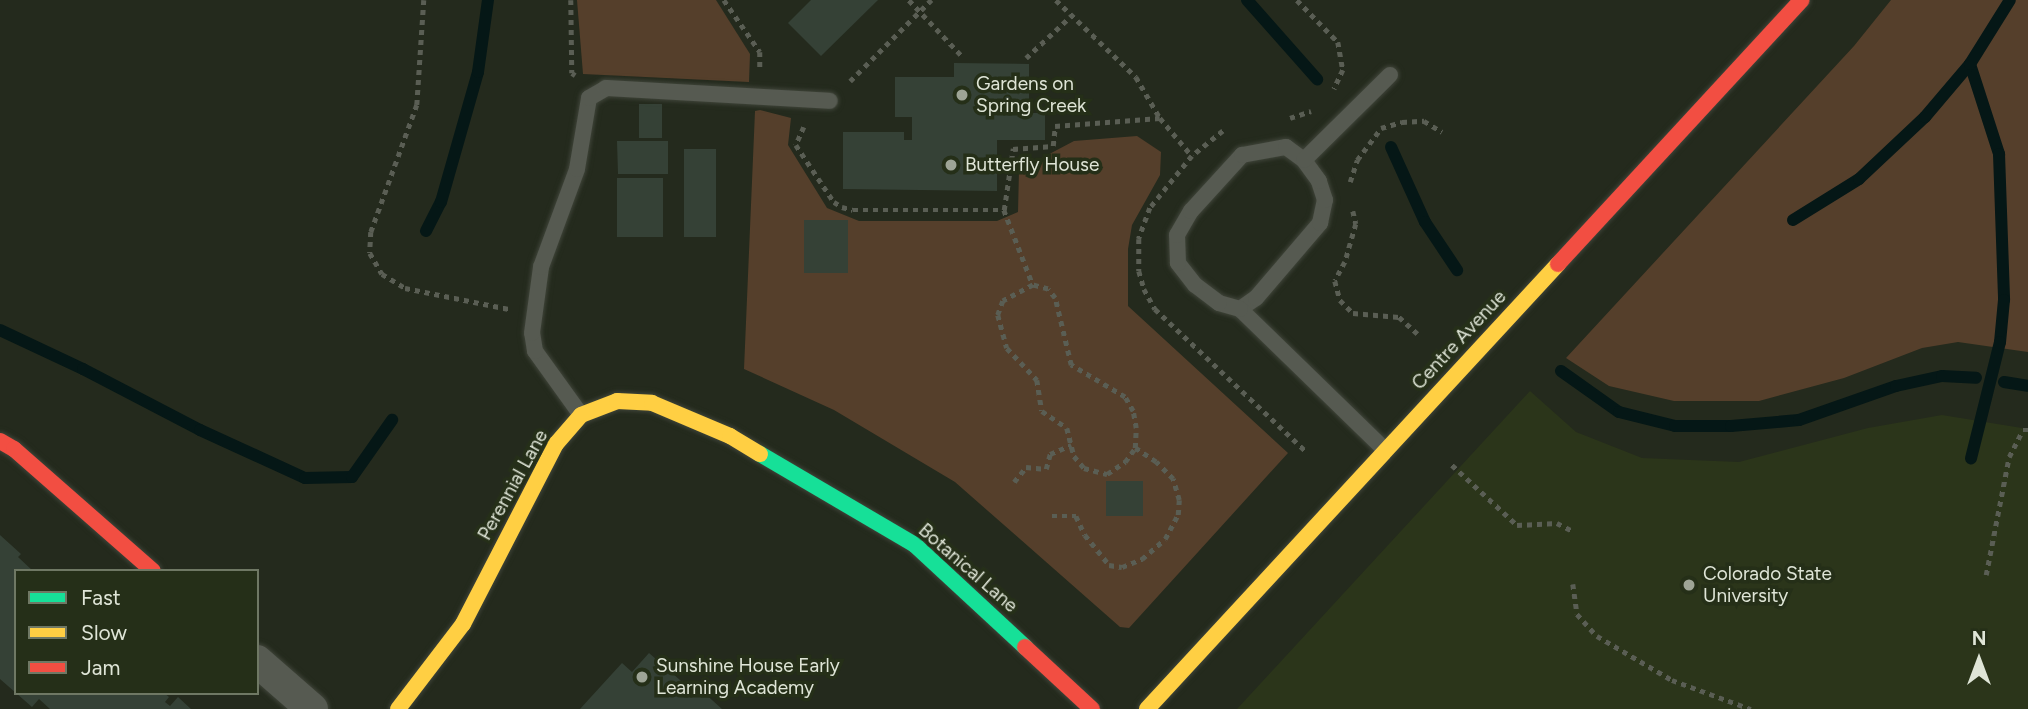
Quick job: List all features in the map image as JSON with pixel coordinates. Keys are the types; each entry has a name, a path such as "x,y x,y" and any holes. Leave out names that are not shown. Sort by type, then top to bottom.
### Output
{"street":[{"name":"Centre Avenue","path":"1147,709 1802,0"},
{"name":"Perennial Lane","path":"398,709 463,624 556,444 580,415 617,401 652,403 730,436"},
{"name":"Botanical Lane","path":"730,436 915,545 1093,709"},
{"path":"0,441 13,449 151,569"},
{"path":"259,664 312,709"}],"lane":[{"path":"1304,160 1390,75"},
{"path":"580,415 535,351 533,313 544,257 576,169 589,98 594,92 606,88 830,101"},
{"path":"1240,309 1256,298 1320,223 1325,200 1319,181 1304,160 1286,148 1242,155 1191,211 1177,235 1178,263 1195,285 1219,303 1240,309 1385,450"}],"path":[{"path":"424,0 417,106 371,232 370,253 382,274 405,288 533,313"},
{"path":"571,0 572,73 594,92"},
{"path":"724,0 760,52 759,96"},
{"path":"909,0 962,56"},
{"path":"931,0 800,130 796,145 834,202 853,211 1004,211"},
{"path":"1056,0 1136,77 1160,118 1192,156"},
{"path":"1297,0 1338,42 1343,70 1331,97"},
{"path":"1026,58 1071,16"},
{"path":"1282,119 1298,117 1321,104"},
{"path":"1033,285 1004,211 1013,149 1053,146 1055,126 1160,118"},
{"path":"1349,187 1357,160 1381,128 1402,122 1424,121 1442,132"},
{"path":"1226,129 1192,156 1150,208 1144,222 1138,253 1144,289 1156,309 1308,453"},
{"path":"1351,200 1356,224 1345,262 1335,281 1340,300 1353,313 1399,317 1418,334"},
{"path":"1033,285 1041,285 1055,298 1071,365 1125,397 1133,411 1135,448 1125,462 1107,474 1084,468 1074,456 1067,428 1042,411 1037,380 1007,348 999,327 998,315 1003,301 1033,285"},
{"path":"1986,575 2009,457 2023,430 2028,430"},
{"path":"1014,482 1026,467 1046,469 1050,454 1071,445"},
{"path":"1052,516 1076,516 1085,535 1109,565 1122,567 1142,559 1166,539 1178,515 1179,500 1173,480 1156,462 1135,448"},
{"path":"1452,465 1517,525 1534,527 1557,523 1571,530"},
{"path":"1573,584 1577,614 1597,636 1672,680 1751,709"}],"shaded area":[{"path":"577,0 716,0 750,54 749,82 583,74"},
{"path":"1891,0 2028,0 2028,352 1958,342 1922,348 1844,378 1759,401 1674,401 1609,386 1566,358 1854,46"},
{"path":"755,111 791,118 788,145 827,208 859,221 997,221 1018,212 1019,170 1074,141 1137,136 1161,152 1160,175 1132,225 1128,249 1128,306 1288,453 1129,628 1120,627 955,482 834,410 744,369"},
{"name":"Colorado State University","path":"1530,391 1576,432 1642,458 1739,462 1868,428 1942,415 2028,429 2028,709 1237,709"}],"building":[{"path":"811,0 878,0 821,56 788,23"},
{"path":"954,63 1029,64 1029,113 1045,113 1045,140 997,140 997,191 843,189 843,132 904,132 904,140 912,140 912,117 895,117 895,77 954,77"},
{"path":"639,104 662,104 662,138 639,138"},
{"path":"617,141 668,141 668,174 618,174"},
{"path":"684,149 716,149 716,237 684,237"},
{"path":"617,178 663,178 663,237 617,237"},
{"path":"804,220 848,220 848,273 804,273"},
{"path":"1106,481 1143,481 1143,516 1106,516"},
{"path":"0,535 21,554 18,557 31,569 14,569 14,691 0,679"},
{"name":"Sunshine House Early Learning Academy","path":"649,653 688,687 692,682 722,709 580,709 622,663 632,672"},
{"path":"18,695 166,695 169,697 165,702 170,706 178,697 191,709 50,709 39,699 32,707"}],"waterway":[{"path":"426,231 441,202 478,72 488,0"},
{"path":"1247,0 1317,79"},
{"path":"1793,220 1859,179 1925,117 1970,64 2010,0"},
{"path":"1970,64 1999,154 2004,300 2000,342 1971,458"},
{"path":"1391,147 1425,222 1457,270"},
{"path":"0,330 83,369 200,430 305,478 352,477 392,420"},
{"path":"1561,371 1619,412 1675,426 1731,426 1799,420 1896,386 1942,376 1976,378"},
{"path":"2004,382 2028,386"}],"traffic: fast":[{"path":"760,454 915,545 1025,647"}],"traffic: slow":[{"path":"1147,709 1558,264"},
{"path":"398,709 463,624 556,444 581,415 617,401 652,403 730,436 760,454"}],"traffic: jam":[{"path":"1558,264 1802,0"},
{"path":"0,441 14,449 151,569"},
{"path":"1025,647 1092,709"}],"place":[{"name":"Gardens on Spring Creek","path":"962,95"},
{"name":"Butterfly House","path":"951,165"},
{"name":"Colorado State University","path":"1689,585"},
{"name":"Sunshine House Early Learning Academy","path":"642,677"}]}
